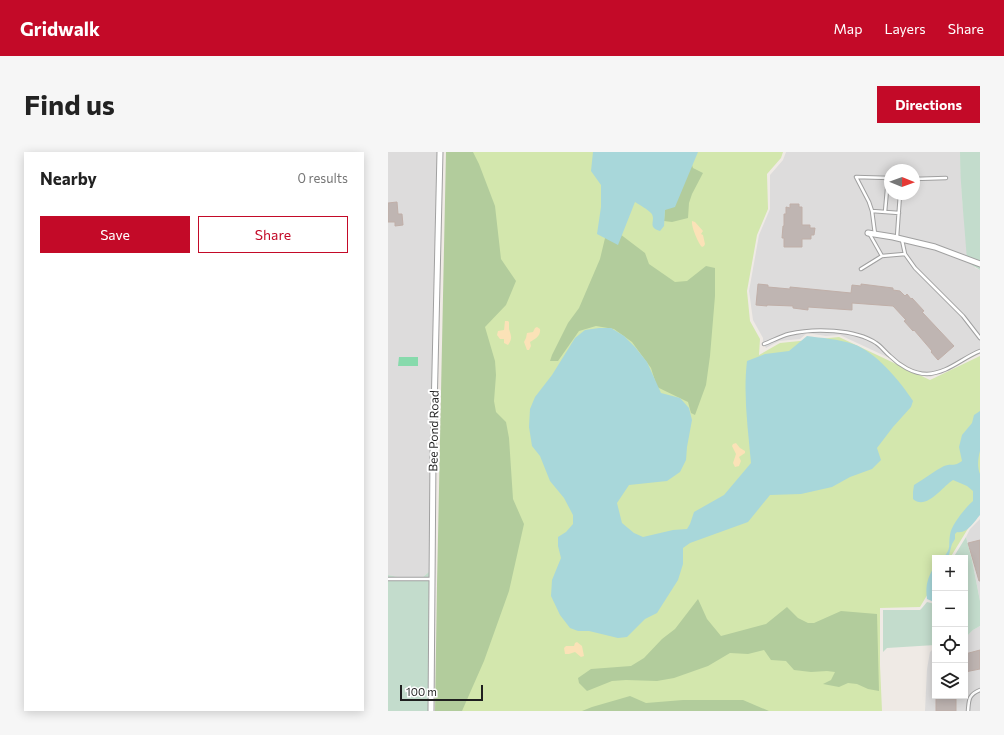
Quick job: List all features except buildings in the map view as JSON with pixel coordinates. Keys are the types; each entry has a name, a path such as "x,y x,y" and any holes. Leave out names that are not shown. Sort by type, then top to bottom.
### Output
{"street":[{"name":"Bee Pond Road","path":"431,711 433,456 440,152"},
{"path":"868,233 900,238 935,247 980,264"}],"lane":[{"path":"875,234 872,211 856,176 884,178"},
{"path":"920,179 946,178"},
{"path":"885,212 886,200"},
{"path":"900,200 900,238 904,254 915,268 962,316 980,338"},
{"path":"872,211 899,213"},
{"path":"868,233 882,256"},
{"path":"861,270 882,256 904,254"},
{"path":"764,344 788,334 802,332 836,331 853,334 876,343 904,367 926,374 938,373 946,370 971,354 980,351"},
{"path":"388,578 432,579"},
{"path":"968,711 971,695 980,690"}],"shaded area":[{"path":"388,152 437,152 430,456 429,572 418,581 388,575"},
{"path":"786,152 960,152 962,199 965,224 975,268 980,270 980,353 930,377 840,335 826,336 807,333 800,339 779,341 766,348 763,343 763,338 753,320 749,291 759,235 770,209 770,175 783,160"},
{"path":"980,519 980,601 966,537 970,529"},
{"path":"980,626 980,711 925,711 927,669 930,652 932,650 932,699 968,699 968,635"}],"green space":[{"path":"446,152 473,152 495,206 501,259 516,281 506,305 485,327 495,361 496,375 494,401 496,412 506,422 509,438 513,499 524,524 509,591 484,661 462,711 435,711"},
{"path":"449,152 783,152 781,158 767,174 768,209 757,235 747,291 750,321 760,339 759,355 780,343 839,337 930,380 980,356 980,509 952,555 932,555 932,587 920,607 880,608 882,711 436,711"},
{"path":"960,152 980,152 980,270 967,262"},
{"path":"692,165 693,168 703,173 689,203 688,218 672,222 664,221 665,210 685,180"},
{"path":"616,231 645,253 649,264 675,282 687,281 706,266 715,268 715,296 710,356 706,385 695,415 691,413 688,402 657,387 651,368 632,342 614,329 596,326 579,331 558,361 550,361 568,323 579,308 600,259 606,234"},
{"path":"399,357 418,357 418,366 398,366"},
{"path":"966,537 980,601 980,626 968,635 968,555 955,555"},
{"path":"429,572 428,711 388,711 388,575 418,581"},
{"path":"698,599 707,619 721,636 766,624 787,607 798,618 808,623 814,623 841,611 877,614 879,691 868,689 857,684 848,683 839,687 823,684 831,680 835,672 794,670 786,661 771,660 764,650 748,654 730,653 708,666 674,678 657,681 612,681 587,691 579,683 578,678 591,669 631,666 644,658 662,639 675,629"},
{"path":"927,602 932,603 932,645 887,648 883,652 883,610 920,610"},
{"path":"630,696 646,703 683,700 743,700 769,711 582,711"}],"sand":[{"path":"692,221 695,222 703,231 701,234 703,235 705,244 702,247 695,234"},
{"path":"505,321 509,322 511,337 511,341 508,345 504,343 504,339 500,339 497,335 498,331 504,330"},
{"path":"537,327 540,329 540,334 530,342 531,346 529,350 527,350 524,342 527,333 533,332"},
{"path":"736,443 745,451 745,453 739,457 741,461 739,466 735,467 733,463 736,454 732,446"},
{"path":"577,642 582,646 584,656 581,657 575,652 565,654 564,648 566,646 574,646"}],"water":[{"path":"593,152 698,152 675,207 665,210 664,226 660,231 653,225 653,216 651,213 635,202 618,245 597,234 601,207 601,185 591,171"},
{"path":"611,328 624,336 647,362 661,393 680,398 689,408 692,420 686,460 680,472 667,481 629,485 617,503 622,523 634,533 643,537 673,530 687,529 694,512 724,495 751,463 747,425 747,361 765,354 789,351 807,336 847,342 870,353 887,368 895,376 913,401 911,407 877,448 881,460 872,469 850,477 832,487 801,494 770,495 748,522 690,543 683,548 683,564 678,580 657,613 645,619 627,637 618,638 589,631 578,631 570,628 560,615 551,596 552,580 561,558 558,546 558,537 566,532 573,524 573,515 564,498 550,481 540,456 532,446 529,427 530,409 535,397 552,375 575,338 585,330"},
{"path":"980,411 980,451 978,468 980,474 980,515 967,529 955,534 955,539 949,555 946,555 949,549 950,535 953,526 973,501 973,491 967,486 953,480 934,497 923,502 918,502 913,499 914,485 944,466 957,464 962,461 959,447 962,435 972,423 974,415"},
{"path":"932,571 932,601 927,599 926,589"}]}
